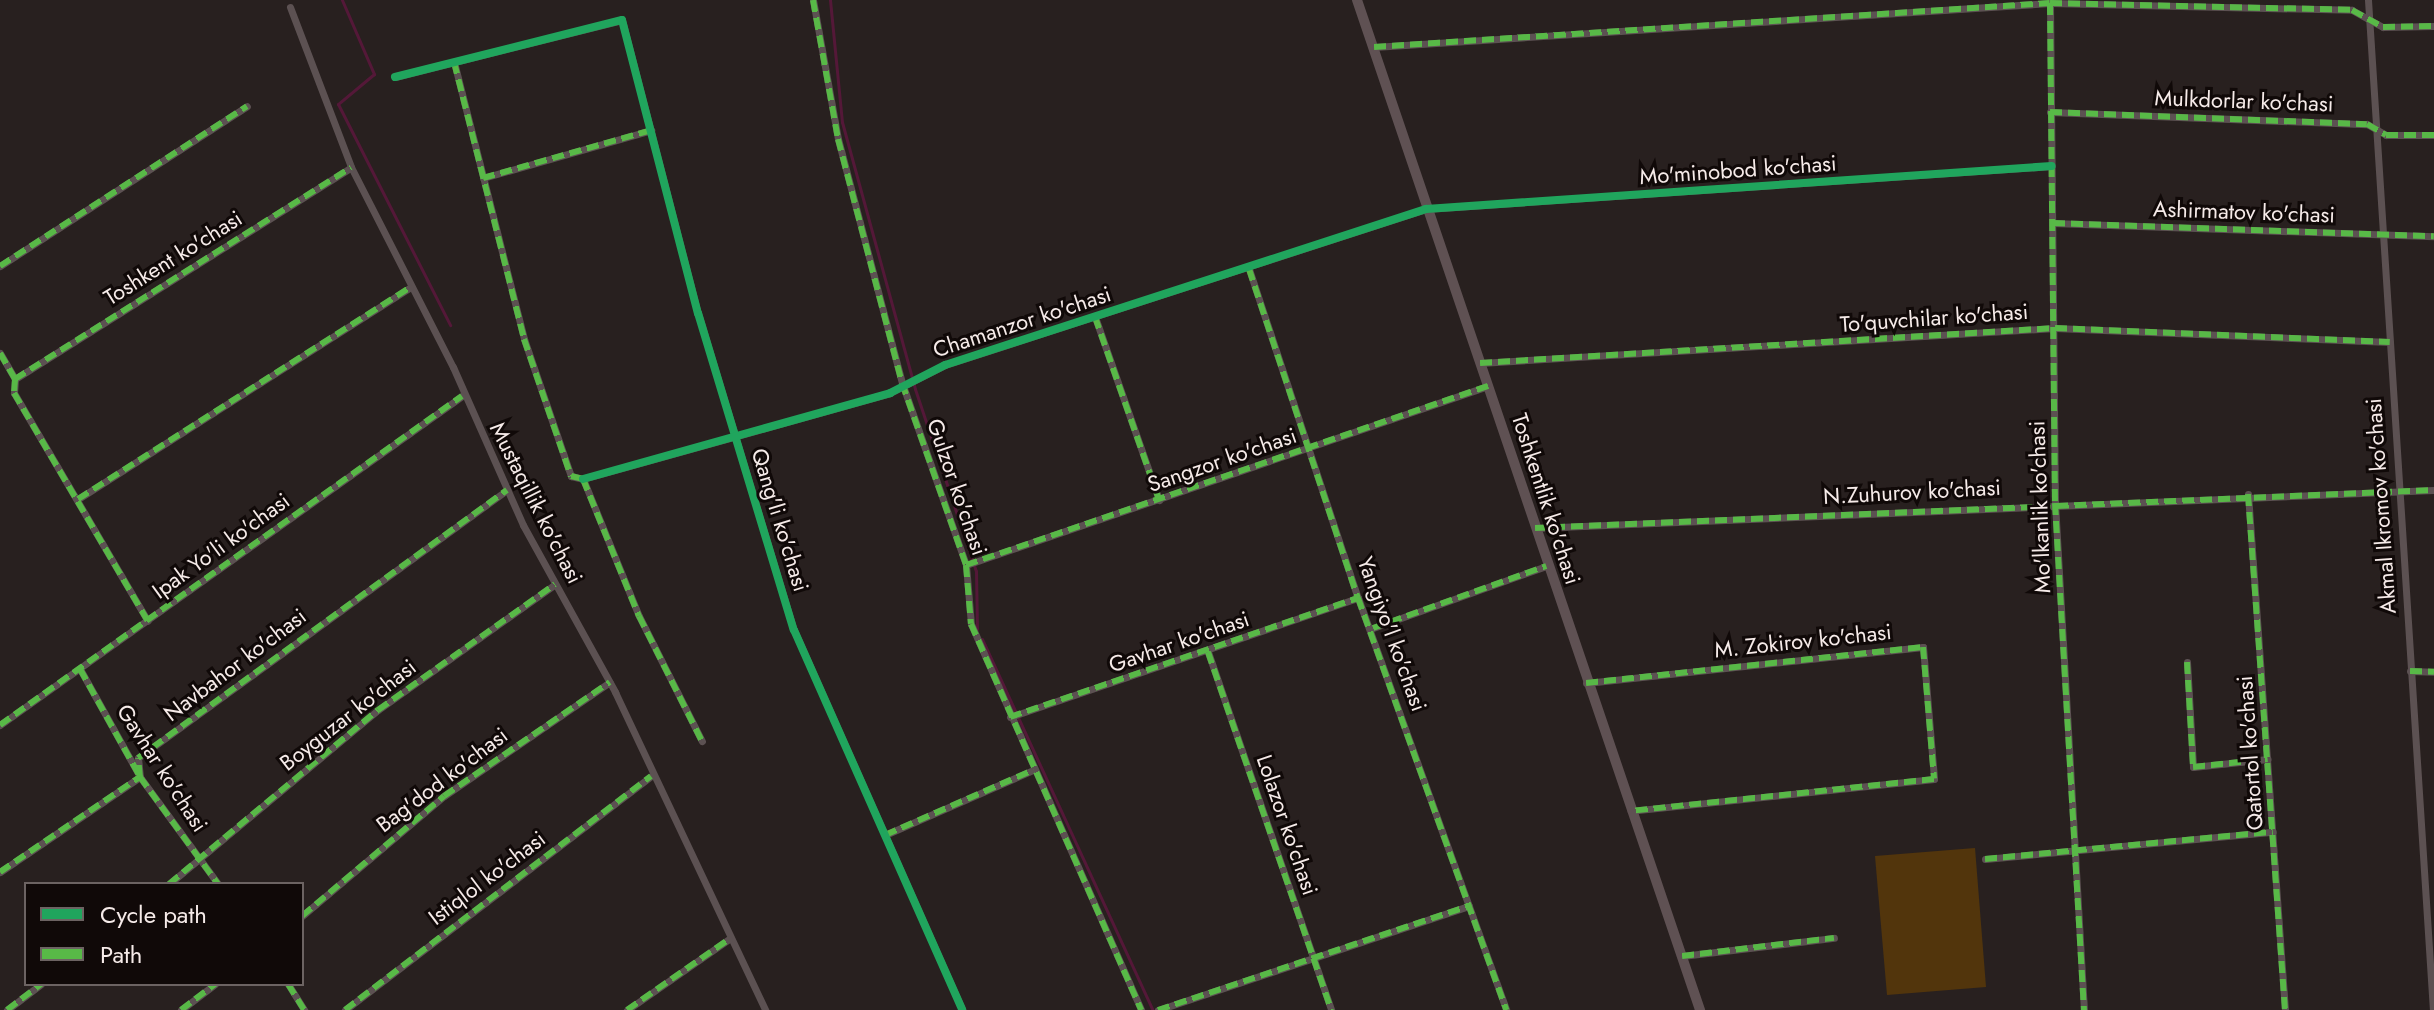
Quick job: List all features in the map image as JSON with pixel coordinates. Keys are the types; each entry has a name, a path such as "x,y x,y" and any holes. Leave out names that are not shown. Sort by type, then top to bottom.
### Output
{"main road":[{"name":"Toshkentlik ko'chasi","path":"1357,0 1546,566 1700,1010"}],"street":[{"name":"Gulzor ko'chasi","path":"813,0 838,139 902,383 966,565 971,624 1141,1010"},
{"name":"Akmal Ikromov ko'chasi","path":"2368,0 2433,1010"},
{"name":"Mo'lkanlik ko'chasi","path":"2050,3 2055,503 2084,1010"},
{"path":"1374,47 1960,4 2352,10 2383,27 2434,26"},
{"name":"Mustaqillik ko'chasi","path":"290,7 351,167 409,288 453,367 462,396 507,490 610,682 651,776 765,1010"},
{"name":"Qang'li ko'chasi","path":"454,62 622,20 733,436 742,448 794,630 962,1010"},
{"path":"395,77 454,62"},
{"name":"Mustaqillik ko'chasi","path":"454,62 524,339 571,476 583,479 639,616 702,741"},
{"path":"0,266 247,106"},
{"name":"Mulkdorlar ko'chasi","path":"2050,112 2376,128 2386,135 2434,135"},
{"path":"483,178 651,130"},
{"name":"Mo'minobod ko'chasi","path":"1426,209 2052,166"},
{"name":"Toshkent ko'chasi","path":"15,379 351,167"},
{"name":"Chamanzor ko'chasi","path":"583,479 890,393 902,383 1426,209"},
{"name":"Ashirmatov ko'chasi","path":"2053,223 2434,236"},
{"name":"Yangiyo'l ko'chasi","path":"1249,269 1358,598 1373,628 1506,1010"},
{"path":"78,499 409,288"},
{"path":"1095,317 1159,500"},
{"name":"To'quvchilar ko'chasi","path":"1480,363 2055,328 2390,342"},
{"path":"0,353 15,379 14,393 148,621"},
{"name":"Sangzor ko'chasi","path":"966,565 1488,386"},
{"name":"Ipak Yo'li ko'chasi","path":"0,725 462,396"},
{"name":"Navbahor ko'chasi","path":"140,777 138,758 507,490"},
{"name":"N.Zuhurov ko'chasi","path":"1535,528 2248,494 2434,490"},
{"name":"Qatortol ko'chasi","path":"2248,494 2285,1010"},
{"path":"1373,628 1546,566"},
{"name":"Boyguzar ko'chasi","path":"171,882 378,710 555,584"},
{"name":"Gavhar ko'chasi","path":"1010,717 1208,652 1358,598"},
{"name":"M. Zokirov ko'chasi","path":"1586,683 1923,647 1934,779 1631,811"},
{"name":"Lolazor ko'chasi","path":"1208,652 1331,1010"},
{"path":"2187,662 2193,767 2268,759"},
{"name":"Gavhar ko'chasi","path":"80,669 140,777 216,882"},
{"path":"2410,671 2434,672"},
{"name":"Bag'dod ko'chasi","path":"304,914 444,796 610,682"},
{"path":"885,835 1033,770"},
{"name":"Istiqlol ko'chasi","path":"345,1010 651,776"},
{"path":"0,872 140,777"},
{"path":"1985,859 2273,832"},
{"path":"1158,1010 1469,906"},
{"path":"1682,956 1834,938"},
{"path":"627,1010 729,939"},
{"path":"7,1010 38,986"},
{"path":"181,1010 212,986"},
{"path":"289,986 304,1010"}],"shaded area":[{"path":"1975,848 1986,987 1887,995 1875,856"}],"waterway":[{"path":"342,0 374,74 338,104 450,325"},
{"path":"830,0 842,122 915,389 976,571 977,629"},
{"path":"982,639 1153,1010"}],"marked path":[{"path":"813,0 838,139 902,383 966,565 971,624 1141,1010"},
{"path":"2050,3 2055,503 2084,1010"},
{"path":"1374,47 2050,3 2352,10 2383,27 2434,26"},
{"path":"454,62 524,339 571,476 583,479 639,616 702,741"},
{"path":"0,266 247,106"},
{"path":"2050,112 2367,124 2386,135 2434,135"},
{"path":"483,178 651,130"},
{"path":"15,379 351,167"},
{"path":"2053,223 2434,236"},
{"path":"1249,269 1358,598 1506,1010"},
{"path":"78,499 409,288"},
{"path":"1095,317 1159,500"},
{"path":"1480,363 2055,328 2390,342"},
{"path":"0,353 15,379 14,393 148,621"},
{"path":"966,565 1488,386"},
{"path":"0,725 462,396"},
{"path":"0,872 140,777 138,758 507,490"},
{"path":"1535,528 2434,490"},
{"path":"2248,494 2285,1010"},
{"path":"1373,628 1546,566"},
{"path":"171,882 378,710 555,584"},
{"path":"1010,717 1358,598"},
{"path":"1586,683 1923,647 1934,779 1631,811"},
{"path":"1208,652 1331,1010"},
{"path":"2187,662 2193,767 2268,759"},
{"path":"80,669 140,777 217,882"},
{"path":"2410,671 2434,672"},
{"path":"304,914 444,796 610,682"},
{"path":"885,835 1033,770"},
{"path":"345,1010 651,776"},
{"path":"1985,859 2273,832"},
{"path":"1158,1010 1469,906"},
{"path":"1682,956 1834,938"},
{"path":"627,1010 729,939"},
{"path":"7,1010 38,986"},
{"path":"181,1010 212,986"},
{"path":"289,986 304,1010"}],"cycle path":[{"path":"395,77 622,20 698,313 794,630 962,1010"},
{"path":"583,479 890,393 945,365 1426,209 2052,166"}]}
